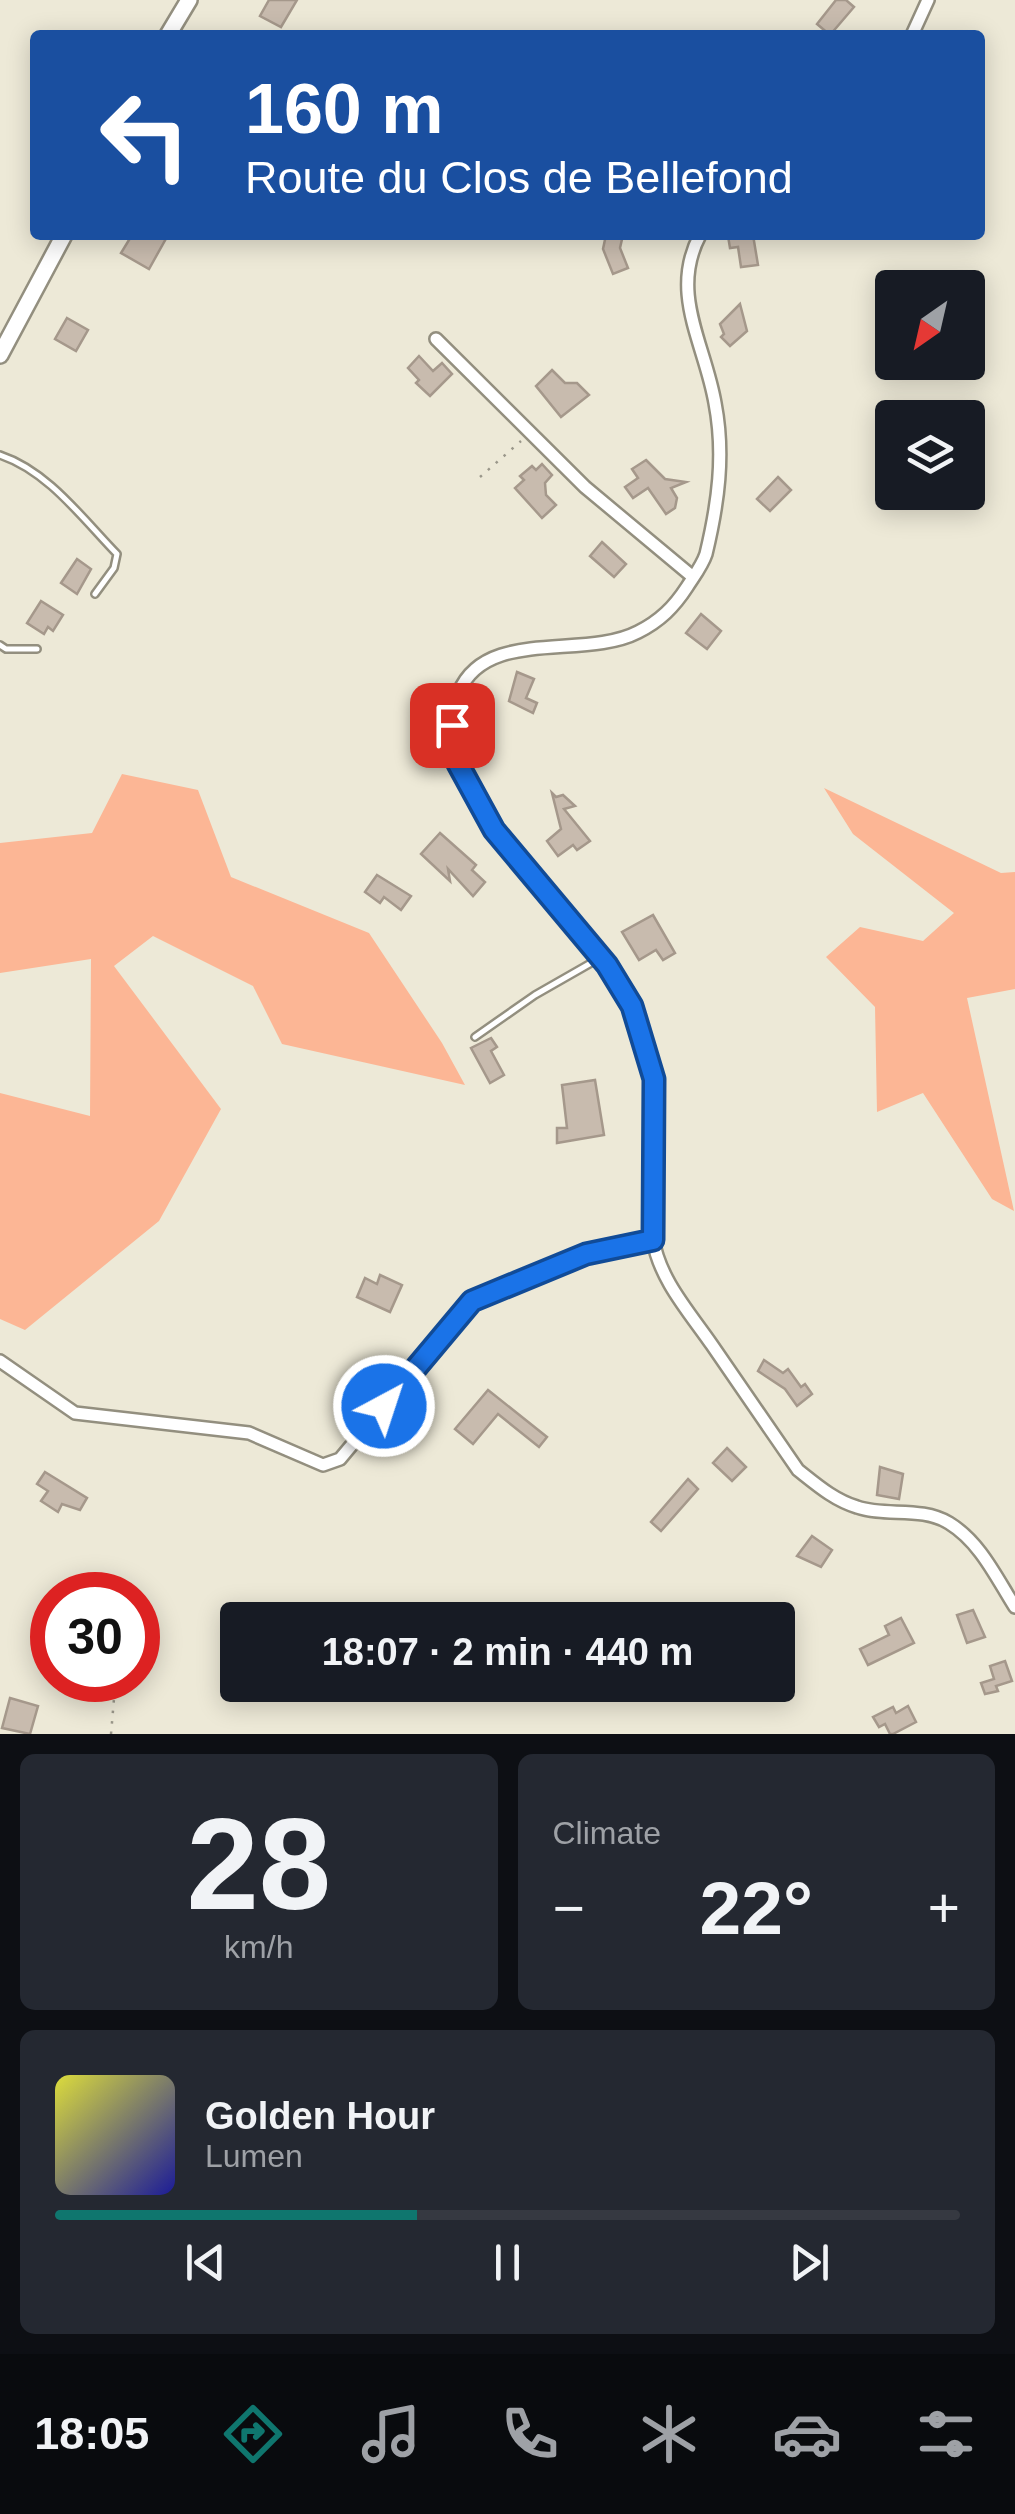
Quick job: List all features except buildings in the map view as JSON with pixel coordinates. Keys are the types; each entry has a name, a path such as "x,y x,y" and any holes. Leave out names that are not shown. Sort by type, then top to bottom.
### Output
{"main road":[{"path":"171,30 189,0"},
{"path":"0,356 61,240"}],"street":[{"path":"914,30 928,0"},
{"path":"698,240 690,255 685,286 716,403 721,452 717,509 704,562 672,610 635,634 588,646 501,653 474,666 459,692 452,725 458,764 494,830 601,958 632,1006 654,1079 653,1240 666,1278 798,1470 829,1495 860,1509 921,1513 946,1521 974,1543 1015,1608"},
{"path":"436,339 585,487 693,577"},
{"path":"0,1360 74,1413 249,1433 323,1464 340,1459 472,1301 586,1254 653,1240"}],"lane":[{"path":"0,455 21,462 45,481 117,554 114,568 94,594"},
{"path":"0,645 6,649 37,649"},
{"path":"475,1037 535,995 601,958"}],"path":[{"path":"480,477 530,433"},
{"path":"110,1734 113,1702"}],"shaded area":[{"path":"122,774 198,790 231,877 369,933 465,1085 282,1044 253,986 153,936 114,966 221,1109 159,1221 25,1330 0,1319 0,1093 90,1116 91,959 0,973 0,843 92,833"},
{"path":"824,788 1001,873 1015,872 1015,989 967,998 1014,1211 992,1199 923,1093 877,1112 875,1007 826,957 860,927 923,941 954,913 853,834"}],"route":[{"path":"384,1406 472,1301 586,1254 653,1240 654,1079 632,1006 607,965 494,830 458,764 452,725"}]}
